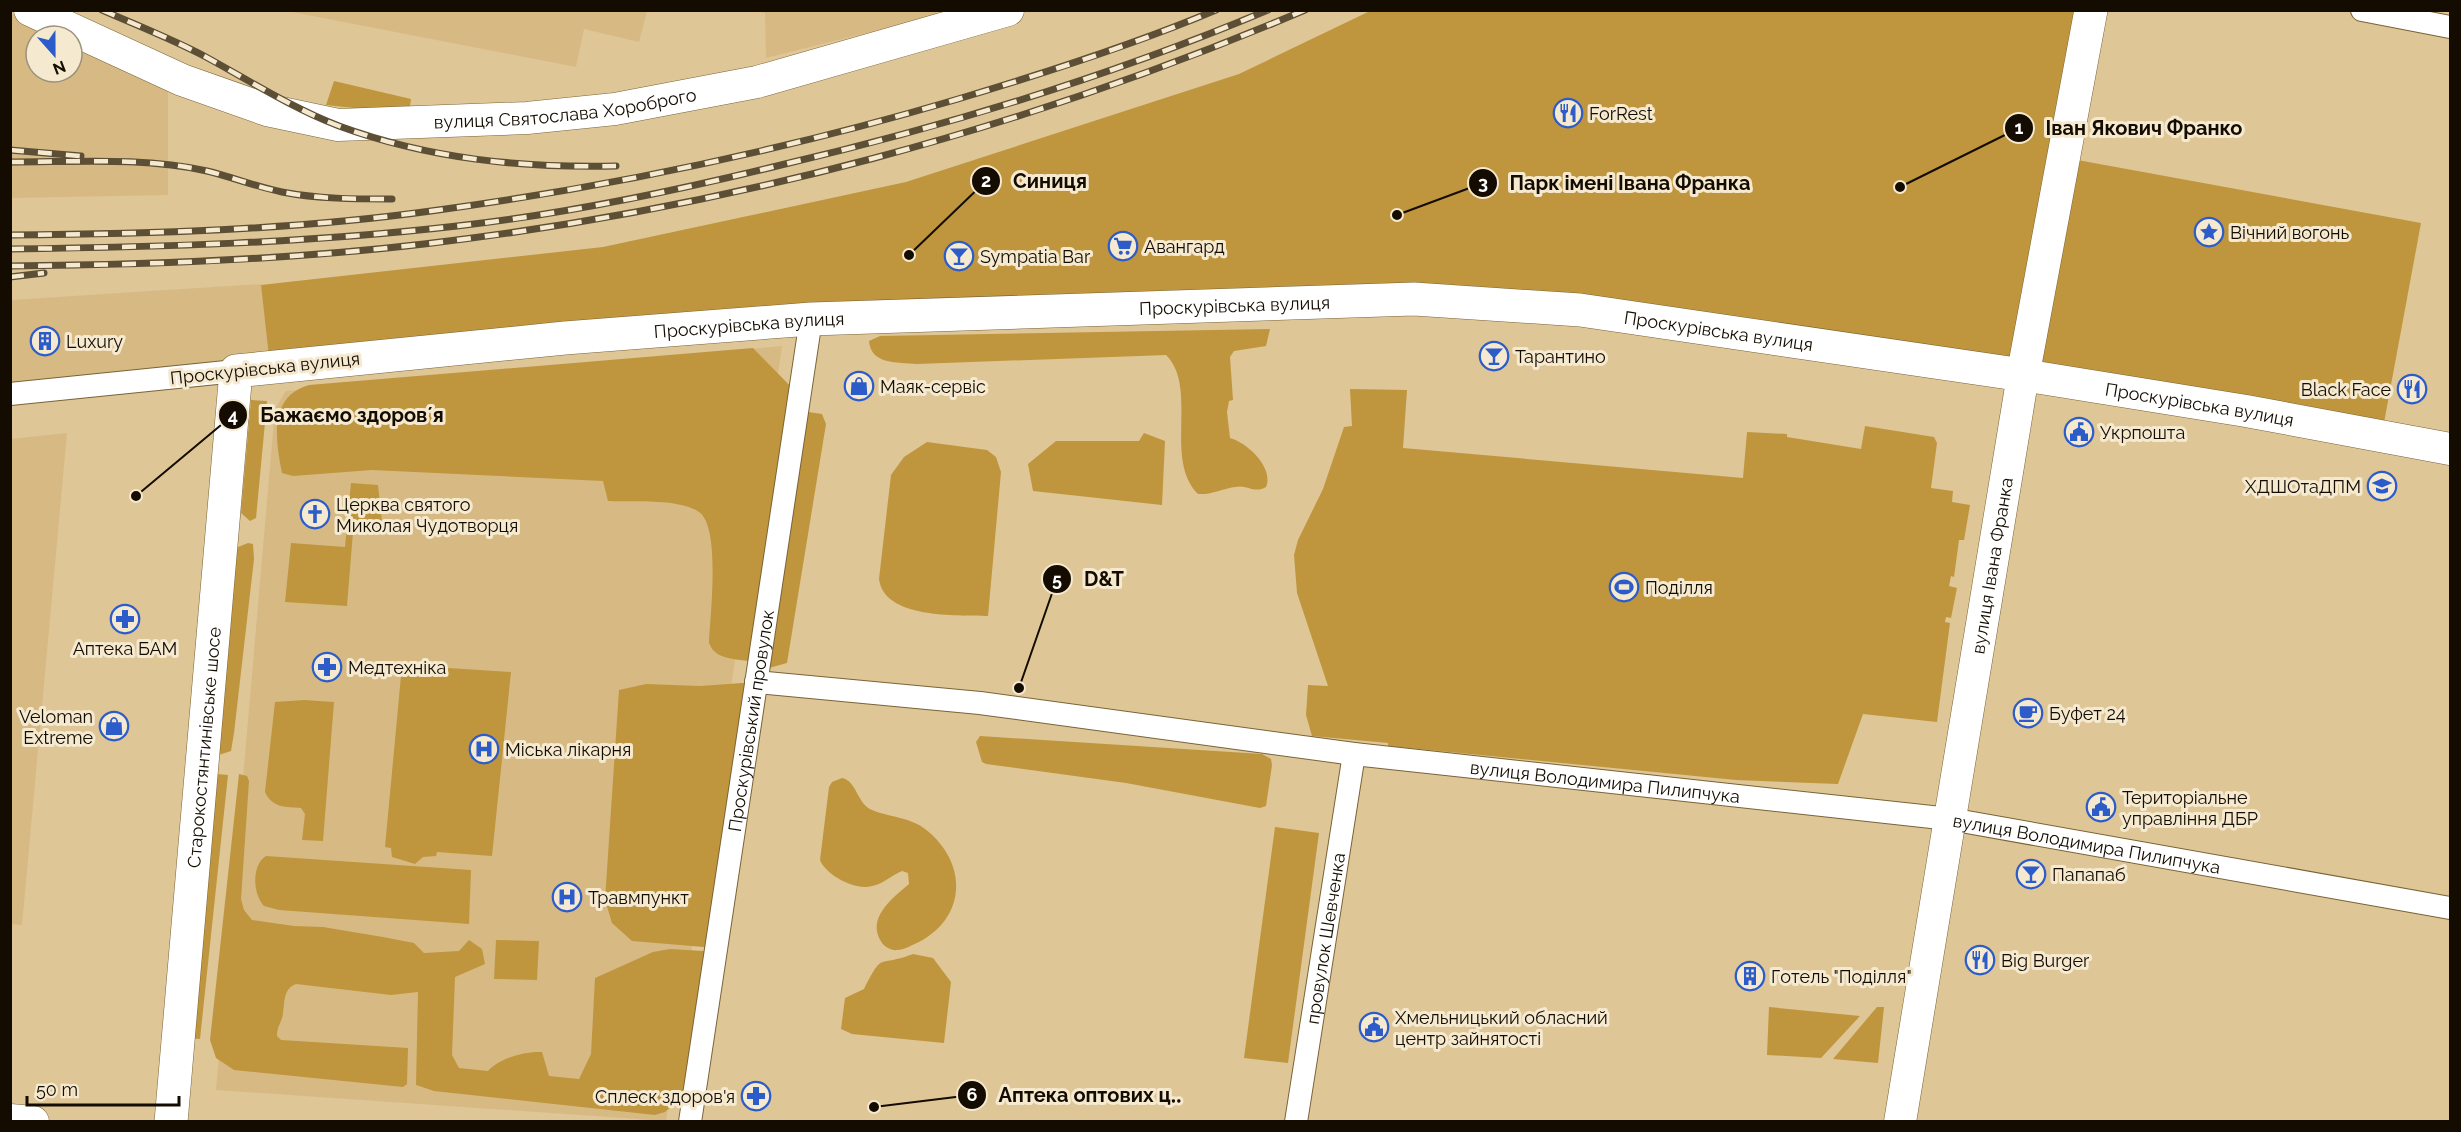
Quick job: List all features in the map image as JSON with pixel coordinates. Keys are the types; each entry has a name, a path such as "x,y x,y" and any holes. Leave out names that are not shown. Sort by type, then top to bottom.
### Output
{"main road":[{"name":"вулиця Івана Франка","path":"2023,375 2091,10"},
{"name":"Проскурівська вулиця","path":"236,371 565,338 811,319 1414,299 1580,310 2023,375"},
{"name":"Старокостянтинівське шосе","path":"171,1122 236,371"}],"street":[{"name":"вулиця Святослава Хороброго","path":"30,10 182,80 249,104 338,125 527,118 615,109 757,82 1008,10"},
{"path":"2362,10 2451,27"},
{"name":"Проскурівський провулок","path":"690,1122 811,319"},
{"name":"Проскурівська вулиця","path":"10,394 236,371"},
{"name":"Проскурівська вулиця","path":"2023,375 2246,411 2451,449"},
{"name":"вулиця Івана Франка","path":"1900,1122 2023,375"},
{"name":"вулиця Володимира Пилипчука","path":"756,682 980,703 1354,754 1950,819 2451,908"},
{"name":"провулок Шевченка","path":"1296,1122 1354,754"},
{"path":"10,1120 33,1122"}],"shaded area":[{"path":"647,10 639,42 584,29 576,67 287,11"},
{"path":"935,10 938,15 766,58 765,13 756,11"},
{"path":"1370,11 2075,11 2015,364 1581,301 269,357 261,285 603,247 906,182 1239,74"},
{"path":"10,13 34,24 24,24 24,84 84,84 84,46 168,85 168,195 11,198"},
{"path":"334,81 411,99 409,114 326,105"},
{"path":"2072,159 2421,223 2383,428 2034,367"},
{"path":"261,284 269,357 11,384 11,300"},
{"path":"1270,329 1266,346 1234,351 1230,357 1233,400 1229,401 1227,412 1230,438 1244,445 1258,457 1266,472 1266,487 1258,490 1239,486 1203,494 1198,494 1188,479 1183,462 1180,386 1175,369 1166,355 917,364 886,361 875,354 869,341 880,336"},
{"name":"Міська лікарня","path":"782,346 666,1121 216,1090 275,409 286,391"},
{"path":"753,348 799,395 797,418 808,412 822,414 826,424 787,663 769,668 762,664 719,655 709,643 713,573 710,535 706,521 699,512 690,508 668,503 608,501 603,481 372,470 293,476 282,473 277,433 281,409 296,391 309,385"},
{"name":"Поділля","path":"1350,389 1407,390 1403,448 1743,478 1747,432 1787,434 1787,437 1861,449 1865,426 1934,437 1937,443 1931,488 1953,491 1952,502 1970,505 1964,540 1959,540 1954,577 1951,576 1949,586 1957,588 1951,618 1946,617 1945,622 1950,623 1937,722 1863,714 1838,784 1736,780 1388,746 1388,743 1312,736 1306,715 1308,685 1328,686 1297,593 1294,555 1298,540 1323,489 1344,427 1352,426"},
{"path":"251,400 267,401 256,518 250,521 241,513"},
{"path":"67,433 22,925 11,924 11,439"},
{"path":"1144,433 1165,441 1162,505 1033,491 1028,464 1056,441 1139,441"},
{"path":"927,442 987,450 996,457 1001,472 988,616 941,614 907,608 894,602 884,592 879,579 891,475 904,457"},
{"path":"351,483 378,485 382,522 358,527 353,532 347,606 285,602 291,543 345,547"},
{"path":"248,543 253,544 254,559 234,733 231,751 219,755 235,559 238,547"},
{"path":"402,665 511,672 492,856 437,852 436,856 423,857 415,864 392,857 391,848 385,847"},
{"path":"756,682 716,948 632,941 612,923 605,900 619,690 646,684 700,686"},
{"path":"304,700 334,702 323,841 302,840 305,814 301,808 276,804 265,792 275,702"},
{"path":"980,736 1262,754 1271,759 1272,765 1266,806 1260,808 1126,783 986,764 982,762 976,742"},
{"path":"217,774 228,775 200,1039 185,1038"},
{"path":"239,774 247,776 249,781 241,899 244,910 252,920 294,926 323,927 383,937 414,943 424,953 459,951 469,940 482,949 485,964 455,977 452,1055 459,1068 488,1071 499,1062 513,1056 542,1052 549,1076 579,1079 591,1054 595,978 653,952 670,949 704,951 708,960 684,1096 665,1112 655,1115 434,1091 416,1085 418,992 391,995 296,984 287,992 277,1032 281,1040 408,1048 407,1084 403,1087 234,1070 216,1058 210,1040"},
{"path":"842,778 851,783 867,807 917,824 930,833 942,846 951,861 956,891 953,906 945,920 934,932 919,942 900,950 891,949 882,943 877,925 883,909 909,884 908,873 902,871 872,886 858,886 835,876 823,866 820,860 829,787 832,782"},
{"path":"1275,827 1319,833 1288,1063 1244,1058"},
{"path":"266,856 471,870 469,924 279,910 264,906 260,901 255,880 258,866"},
{"path":"496,940 539,941 537,980 494,979"},
{"path":"913,954 933,958 951,982 944,1043 852,1034 841,1029 845,998 864,989 875,969 882,962"},
{"path":"1769,1007 1860,1016 1821,1058 1767,1055"},
{"path":"1877,1007 1884,1007 1878,1063 1833,1059"}],"railway":[{"path":"102,10 193,50 305,111 339,126 373,137 441,154 476,159 545,165 616,166"},
{"path":"10,235 168,232 326,223 431,211 564,191 763,151 958,99 1088,58 1216,10"},
{"path":"10,249 178,245 401,232 498,221 620,201 843,150 967,116 1149,57 1268,10"},
{"path":"10,266 217,261 321,254 424,244 537,229 650,209 762,186 983,127 1092,92 1199,53 1305,10"},
{"path":"10,150 81,156"},
{"path":"10,162 109,161 159,164 207,171 282,192 337,198 392,199"},
{"path":"10,277 44,273"}],"place":[{"name":"ForRest","path":"1568,113"},
{"name":"Іван Якович Франко","path":"1900,187"},
{"name":"Парк імені Івана Франка","path":"1397,215"},
{"name":"Вічний вогонь","path":"2209,232"},
{"name":"Авангард","path":"1123,246"},
{"name":"Синиця","path":"909,255"},
{"name":"Sympatia Bar","path":"959,256"},
{"name":"Luxury","path":"45,341"},
{"name":"Тарантино","path":"1494,356"},
{"name":"Маяк-сервіс","path":"859,386"},
{"name":"Black Face","path":"2412,389"},
{"name":"Укрпошта","path":"2079,432"},
{"name":"ХДШОтаДПМ","path":"2382,486"},
{"name":"Бажаємо здоровʼя","path":"136,496"},
{"name":"Церква святого Миколая Чудотворця","path":"315,514"},
{"name":"Поділля","path":"1624,587"},
{"name":"Аптека БАМ","path":"125,619"},
{"name":"Медтехніка","path":"327,667"},
{"name":"D&T","path":"1019,688"},
{"name":"Буфет 24","path":"2028,713"},
{"name":"Veloman Extreme","path":"114,726"},
{"name":"Міська лікарня","path":"484,749"},
{"name":"Територіальне управління ДБР","path":"2101,807"},
{"name":"Папапаб","path":"2031,874"},
{"name":"Травмпункт","path":"567,897"},
{"name":"Big Burger","path":"1980,960"},
{"name":"Готель \"Поділля\"","path":"1750,976"},
{"name":"Хмельницький обласний центр зайнятості","path":"1374,1027"},
{"name":"Сплеск здоров'я","path":"756,1096"},
{"name":"Аптека оптових ц‥","path":"874,1107"}]}
